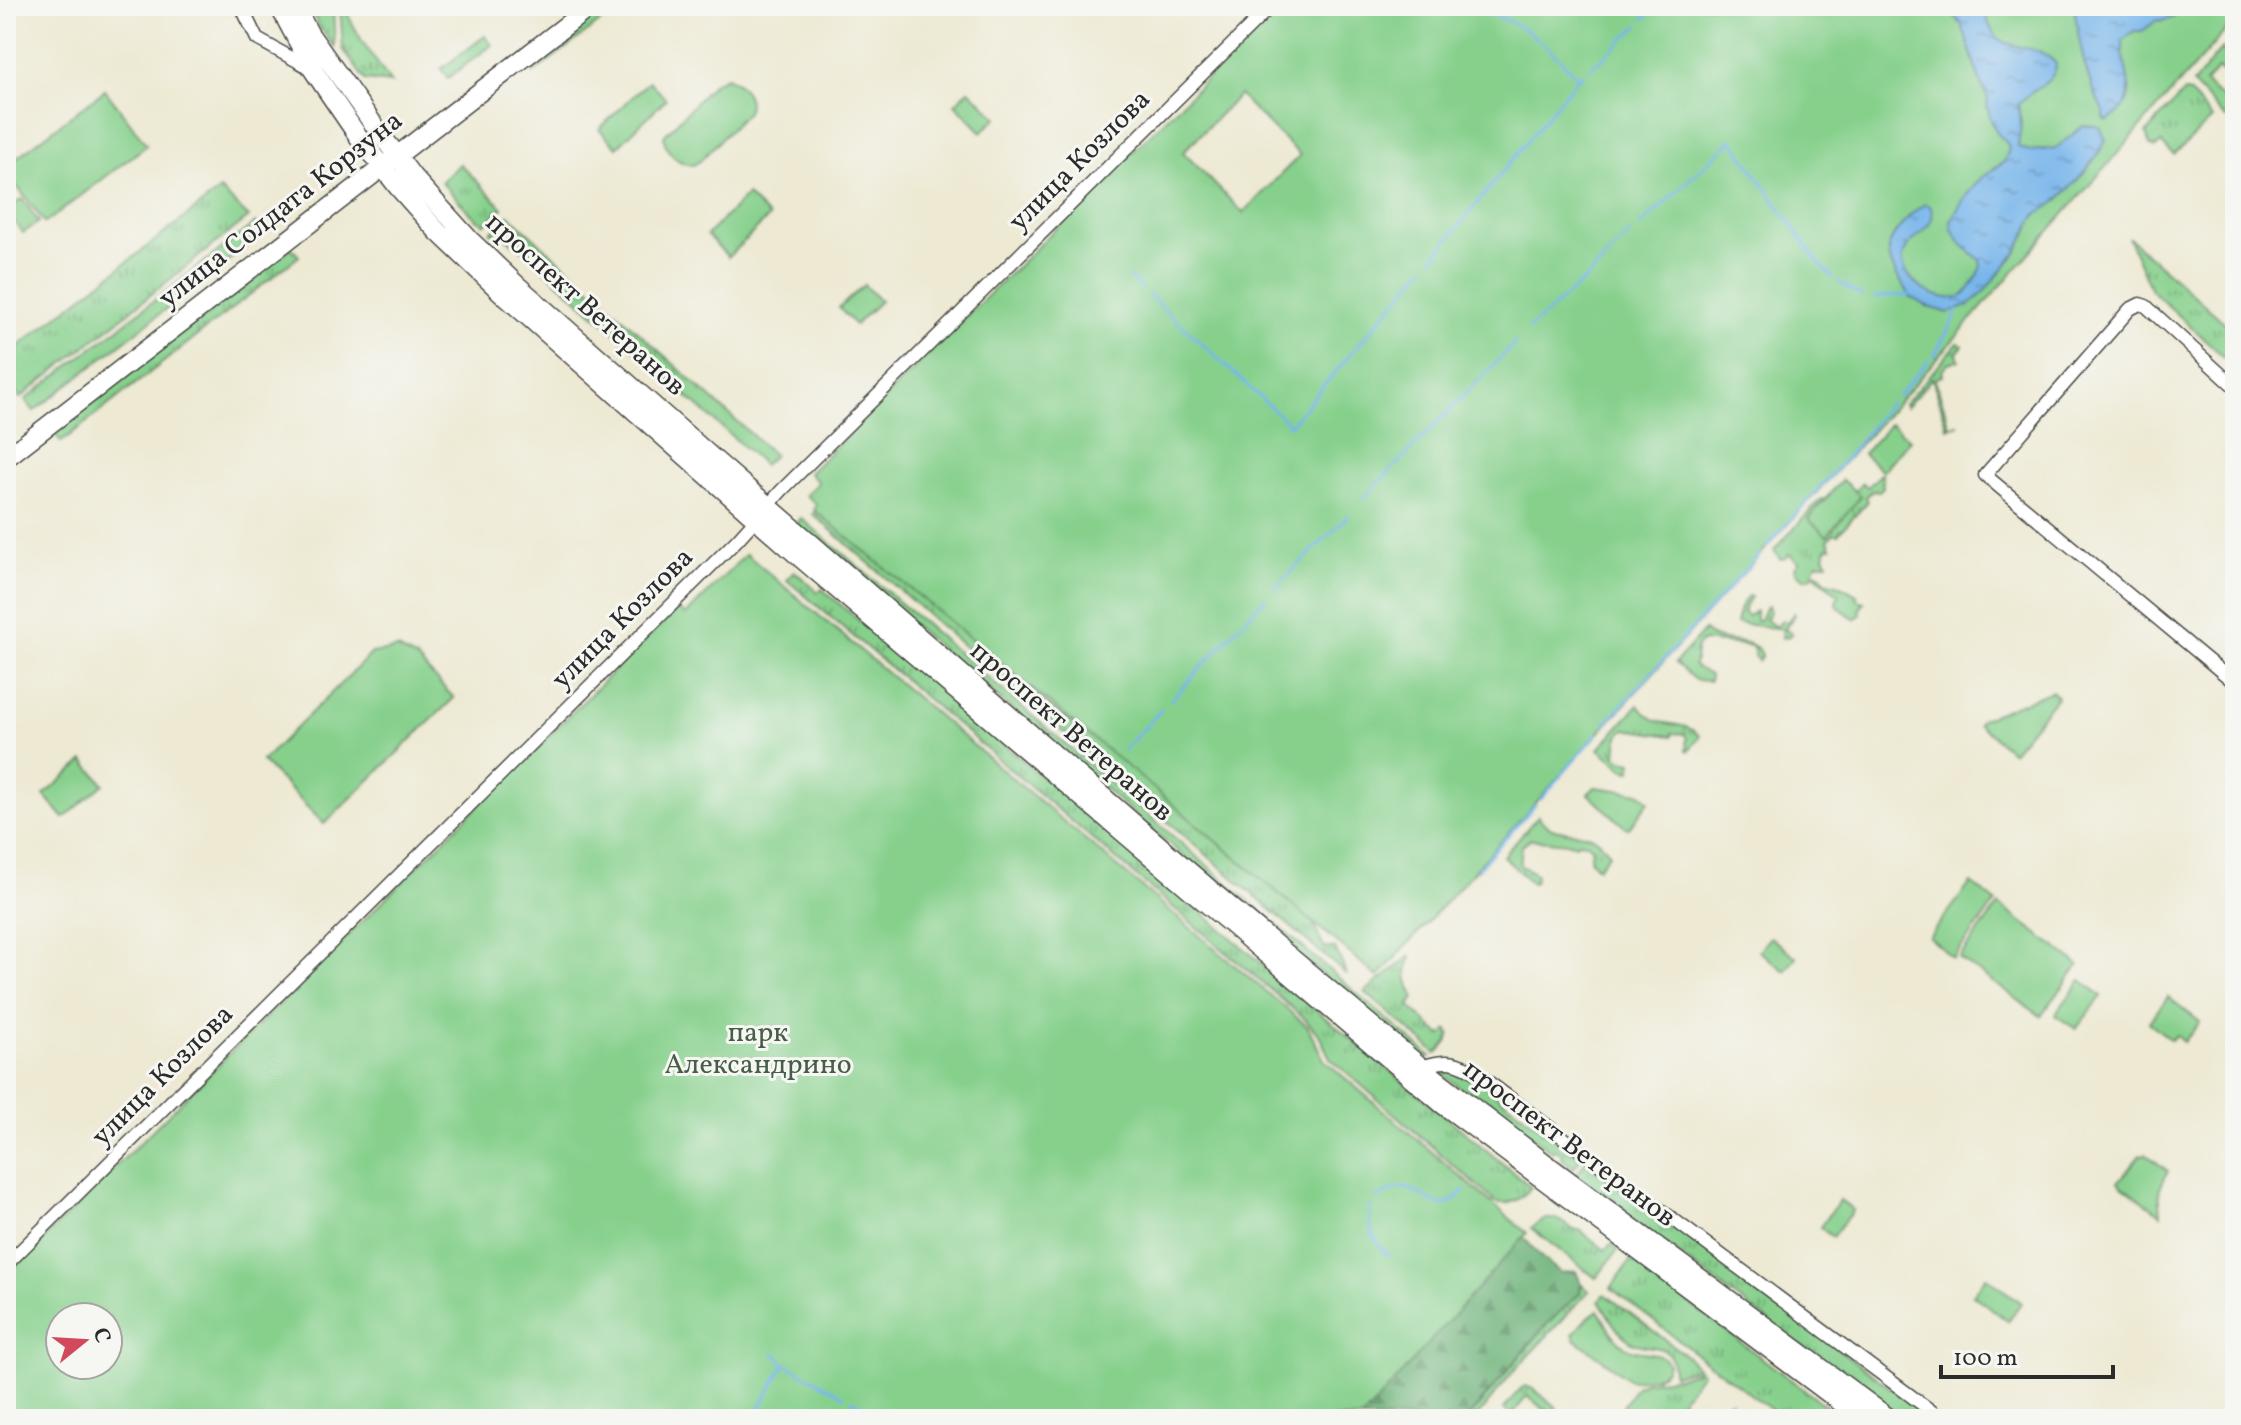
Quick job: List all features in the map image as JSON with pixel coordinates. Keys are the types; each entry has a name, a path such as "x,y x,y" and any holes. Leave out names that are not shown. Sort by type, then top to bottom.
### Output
{"main road":[{"name":"проспект Ветеранов","path":"279,6 313,70 386,157 412,176 470,240 517,285 1009,738 1441,1103 1863,1419"},
{"name":"проспект Ветеранов","path":"295,6 386,157"},
{"name":"улица Солдата Корзуна","path":"6,458 572,6"},
{"name":"улица Солдата Корзуна","path":"6,442 591,6"},
{"name":"проспект Ветеранов","path":"762,512 1421,1067 1890,1419"}],"street":[{"path":"241,6 257,39 313,70"},
{"name":"улица Козлова","path":"6,1265 1271,6"},
{"path":"2235,387 2146,306 2140,304 2130,309 1985,475 2235,683"},
{"path":"1421,1067 1440,1061 1466,1066 1942,1419"}],"green space":[{"path":"308,6 333,6 335,47 320,28"},
{"path":"340,6 343,6 391,83 365,80 343,49"},
{"path":"603,6 621,6 533,73 527,65"},
{"path":"1280,6 2235,6 2235,20 1903,397 1378,977 814,510 817,505 806,495 818,482 809,473","holes":["1239,95 1300,155 1243,213 1183,152"]},
{"path":"485,36 492,45 448,78 441,69"},
{"path":"2222,48 2235,60 2235,71 2228,78 2218,69 2205,83 2234,109 2226,119 2193,84"},
{"path":"726,77 736,82 747,96 747,112 700,161 693,165 682,162 669,152 664,136 715,82"},
{"path":"649,81 666,99 617,147 599,129"},
{"path":"105,90 147,145 45,223 6,172 6,166"},
{"path":"969,90 997,117 982,132 955,104"},
{"path":"2184,92 2190,93 2212,119 2174,155 2161,143 2156,148 2150,145 2146,133"},
{"path":"460,164 503,208 485,224 475,218 441,182"},
{"path":"220,190 249,217 20,398 6,380 6,356"},
{"path":"6,193 15,204 22,199 39,222 23,233 6,212"},
{"path":"747,195 769,217 728,257 707,235"},
{"path":"509,215 774,455 764,465 519,247 491,232"},
{"path":"255,223 264,233 34,411 25,400"},
{"path":"2128,237 2235,332 2235,367 2151,290"},
{"path":"291,247 299,256 61,442 53,432"},
{"path":"864,285 880,301 855,325 839,308"},
{"path":"1958,343 1963,346 1957,353 1959,360 1948,363 1942,370 1943,375 1935,379 1950,426 1959,425 1948,428 1932,378 1906,407 1904,404"},
{"path":"1891,423 1910,440 1883,471 1863,454"},
{"path":"1882,473 1883,487 1872,491 1860,510 1838,534 1833,534 1828,540 1831,547 1826,548 1824,556 1828,563 1817,563 1813,570 1825,581 1837,584 1864,602 1861,614 1855,619 1837,606 1839,595 1814,574 1804,578 1796,572 1799,562 1789,554 1780,559 1774,550 1821,499 1825,499 1808,519 1861,496 1855,491 1862,483 1868,487"},
{"path":"1842,480 1861,496 1827,536 1808,519"},
{"path":"820,505 1050,707 1123,757 1311,918 1324,948 1335,948 1347,975 813,514"},
{"path":"801,518 1431,1057 1420,1058 796,525"},
{"name":"парк Александрино","path":"746,554 1308,1027 1324,1060 1527,1233 1361,1419 6,1419 6,1276 677,608 686,615"},
{"path":"794,571 818,592 822,589 1321,1014 1531,1187 1516,1200 1496,1202 1330,1058 1319,1035 1305,1019 787,580"},
{"path":"1748,596 1751,597 1744,613 1748,616 1756,611 1756,620 1760,620 1768,606 1770,612 1765,619 1776,627 1782,620 1786,623 1794,613 1785,629 1792,634 1782,638 1783,629 1736,623 1740,607"},
{"path":"1704,631 1719,639 1752,645 1762,655 1758,661 1752,646 1703,641 1697,646 1694,666 1710,675 1709,681 1695,680 1675,663"},
{"path":"398,649 417,659 454,698 324,824 262,761 372,653"},
{"path":"2052,691 2057,697 2012,752 1978,724 1982,719"},
{"path":"1638,705 1654,719 1684,726 1700,736 1688,751 1684,734 1672,733 1672,736 1625,729 1618,736 1616,756 1632,762 1631,771 1625,770 1599,749"},
{"path":"84,761 104,784 64,818 44,795"},
{"path":"1595,787 1640,793 1649,801 1629,828 1625,827 1588,794"},
{"path":"1538,816 1549,827 1594,837 1610,853 1598,868 1590,859 1592,849 1588,843 1530,839 1522,846 1520,865 1536,874 1535,882 1531,883 1503,856"},
{"path":"1971,883 1996,902 1953,958 1929,937"},
{"path":"1999,905 2079,965 2041,1016 1959,958"},
{"path":"1770,937 1796,957 1785,971 1759,951"},
{"path":"1410,956 1408,978 1415,998 1409,1006 1441,1036 1448,1030 1450,1034 1437,1054 1365,992"},
{"path":"2081,980 2102,996 2076,1029 2055,1015"},
{"path":"2168,997 2200,1022 2184,1042 2176,1035 2171,1040 2149,1022"},
{"path":"1440,1072 1470,1075 1581,1158 1574,1168 1561,1158 1563,1155 1555,1149 1552,1152 1509,1119 1505,1124"},
{"path":"2146,1154 2168,1171 2159,1190 2161,1214 2119,1181 2140,1155"},
{"path":"1586,1161 1932,1419 1900,1419 1575,1177"},
{"path":"1840,1200 1853,1210 1832,1237 1820,1227"},
{"path":"1545,1219 1557,1219 1574,1230 1580,1230 1605,1250 1611,1244 1619,1249 1596,1278 1531,1228"},
{"path":"1521,1235 1561,1273 1576,1271 1581,1284 1580,1293 1545,1326 1467,1419 1275,1419"},
{"path":"1631,1260 1843,1419 1784,1419 1708,1363 1611,1288"},
{"path":"1986,1277 2021,1303 2008,1321 1973,1295"},
{"path":"1581,1284 1589,1291 1513,1372 1475,1419 1467,1419 1545,1326 1580,1293"},
{"path":"1605,1294 1698,1368 1673,1375 1672,1363 1664,1350 1630,1341 1616,1328 1599,1301"},
{"path":"1598,1310 1621,1344 1664,1358 1668,1363 1663,1373 1653,1378 1630,1380 1575,1339 1573,1334"},
{"path":"1700,1370 1702,1373 1666,1419 1615,1419 1636,1386"},
{"path":"1525,1386 1557,1408 1551,1415 1527,1396 1512,1415 1504,1409"}],"water":[{"path":"1947,6 1982,6 1991,29 2002,41 2041,53 2056,64 2047,82 2018,104 2021,123 2018,147 2030,151 2056,148 2083,126 2101,129 2106,141 2075,183 2055,203 2038,213 2016,253 1982,294 1968,306 1949,313 1910,297 1891,262 1890,243 1912,213 1925,204 1930,206 1931,221 1907,247 1904,255 1906,271 1918,285 1935,295 1954,298 1964,295 1979,274 1980,260 1962,245 1952,229 1951,221 1964,198 1982,177 2004,162 2009,149 1992,123 1988,99 1962,26"},
{"path":"2074,6 2192,6 2171,18 2158,20 2142,31 2134,31 2123,40 2129,94 2119,112 2107,121 2087,74"}],"waterway":[{"path":"1644,19 1655,6"},
{"path":"1461,8 1481,11 1513,23 1539,40 1578,78"},
{"path":"1590,69 1638,26"},
{"path":"1433,258 1583,74"},
{"path":"1640,226 1732,140 1818,262 1832,277"},
{"path":"1529,329 1591,274 1630,233"},
{"path":"1149,295 1290,425 1425,267"},
{"path":"1129,277 1141,288"},
{"path":"1839,282 1861,296"},
{"path":"1875,297 1909,295"},
{"path":"1934,356 1958,311"},
{"path":"1363,499 1515,343"},
{"path":"1898,396 1928,361"},
{"path":"1766,547 1848,456 1890,403"},
{"path":"1275,588 1348,516"},
{"path":"1605,724 1760,554"},
{"path":"1171,700 1265,598"},
{"path":"1124,750 1162,709"},
{"path":"1541,799 1597,734"},
{"path":"1477,870 1535,805"},
{"path":"1377,1199 1393,1190 1406,1188 1442,1205 1452,1202 1464,1190"},
{"path":"1371,1206 1372,1234 1389,1256"},
{"path":"774,1353 785,1364 844,1396"},
{"path":"753,1419 785,1364"},
{"path":"852,1400 887,1419"},
{"path":"1681,1419 1692,1411 1731,1401"}]}
